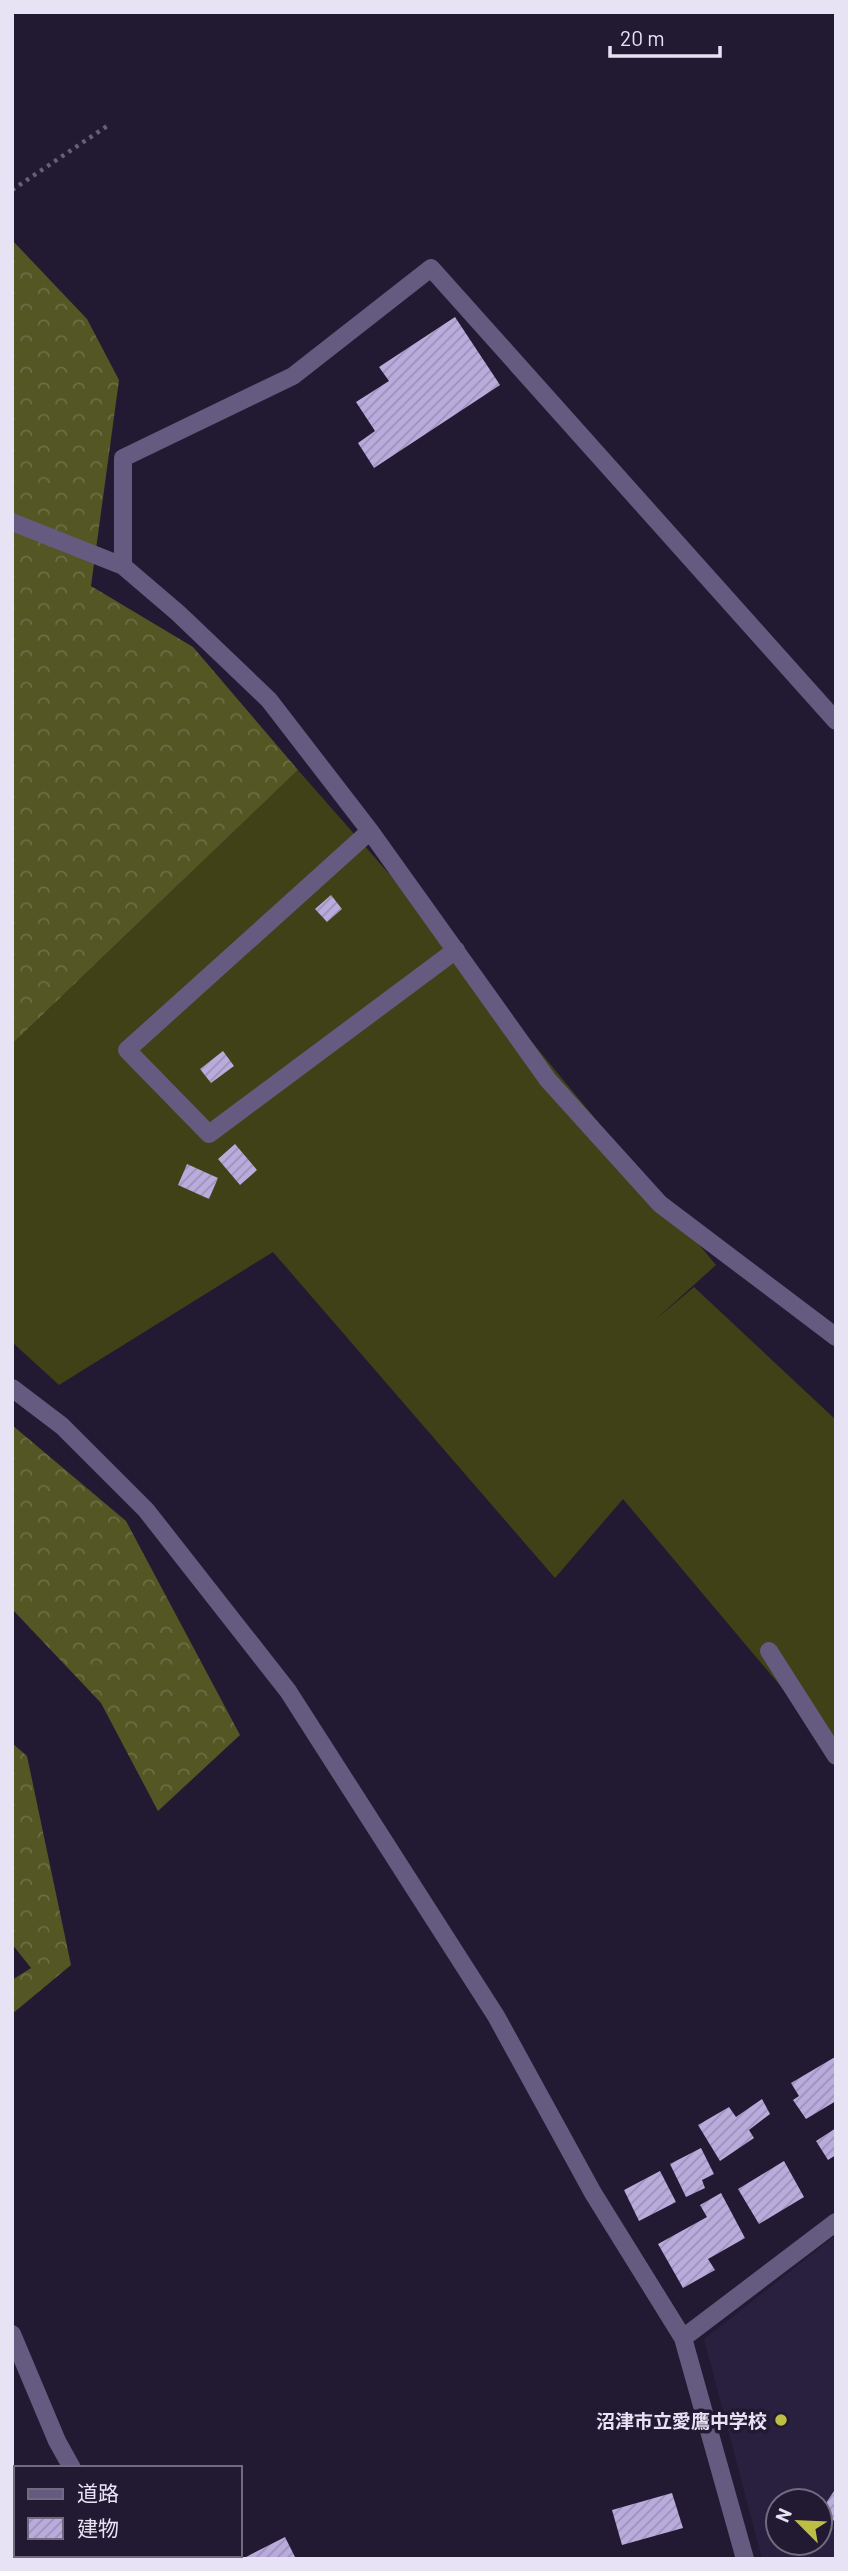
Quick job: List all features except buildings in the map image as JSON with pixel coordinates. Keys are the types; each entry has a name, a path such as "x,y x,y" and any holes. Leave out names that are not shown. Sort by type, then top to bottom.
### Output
{"street":[{"path":"123,566 123,458 293,376 431,268 836,721"},
{"path":"12,522 123,566 178,613 269,700 370,831 548,1080 660,1205 836,1337"},
{"path":"370,831 127,1050 209,1134 456,950"},
{"path":"12,1388 62,1426 146,1510 288,1691 496,2016 593,2193 683,2338 745,2559"},
{"path":"769,1651 836,1756"},
{"path":"683,2338 836,2222"},
{"path":"12,2334 57,2441 71,2466"}],"path":[{"path":"12,190 107,126"}],"shaded area":[{"path":"298,770 456,950 716,1265 655,1320 694,1287 836,1420 836,1752 623,1499 555,1578 273,1252 59,1385 12,1342 12,1044"},
{"name":"沼津市立愛鷹中学校","path":"836,2235 836,2559 762,2559 704,2339"}],"green space":[{"path":"12,240 87,319 119,380 91,586 193,647 298,770 12,1044"},
{"path":"12,1425 126,1521 240,1735 158,1811 101,1703 12,1609"},
{"path":"12,1743 27,1756 71,1965 12,2014 12,1980 31,1968 12,1944"}],"place":[{"name":"沼津市立愛鷹中学校","path":"781,2420"}]}
